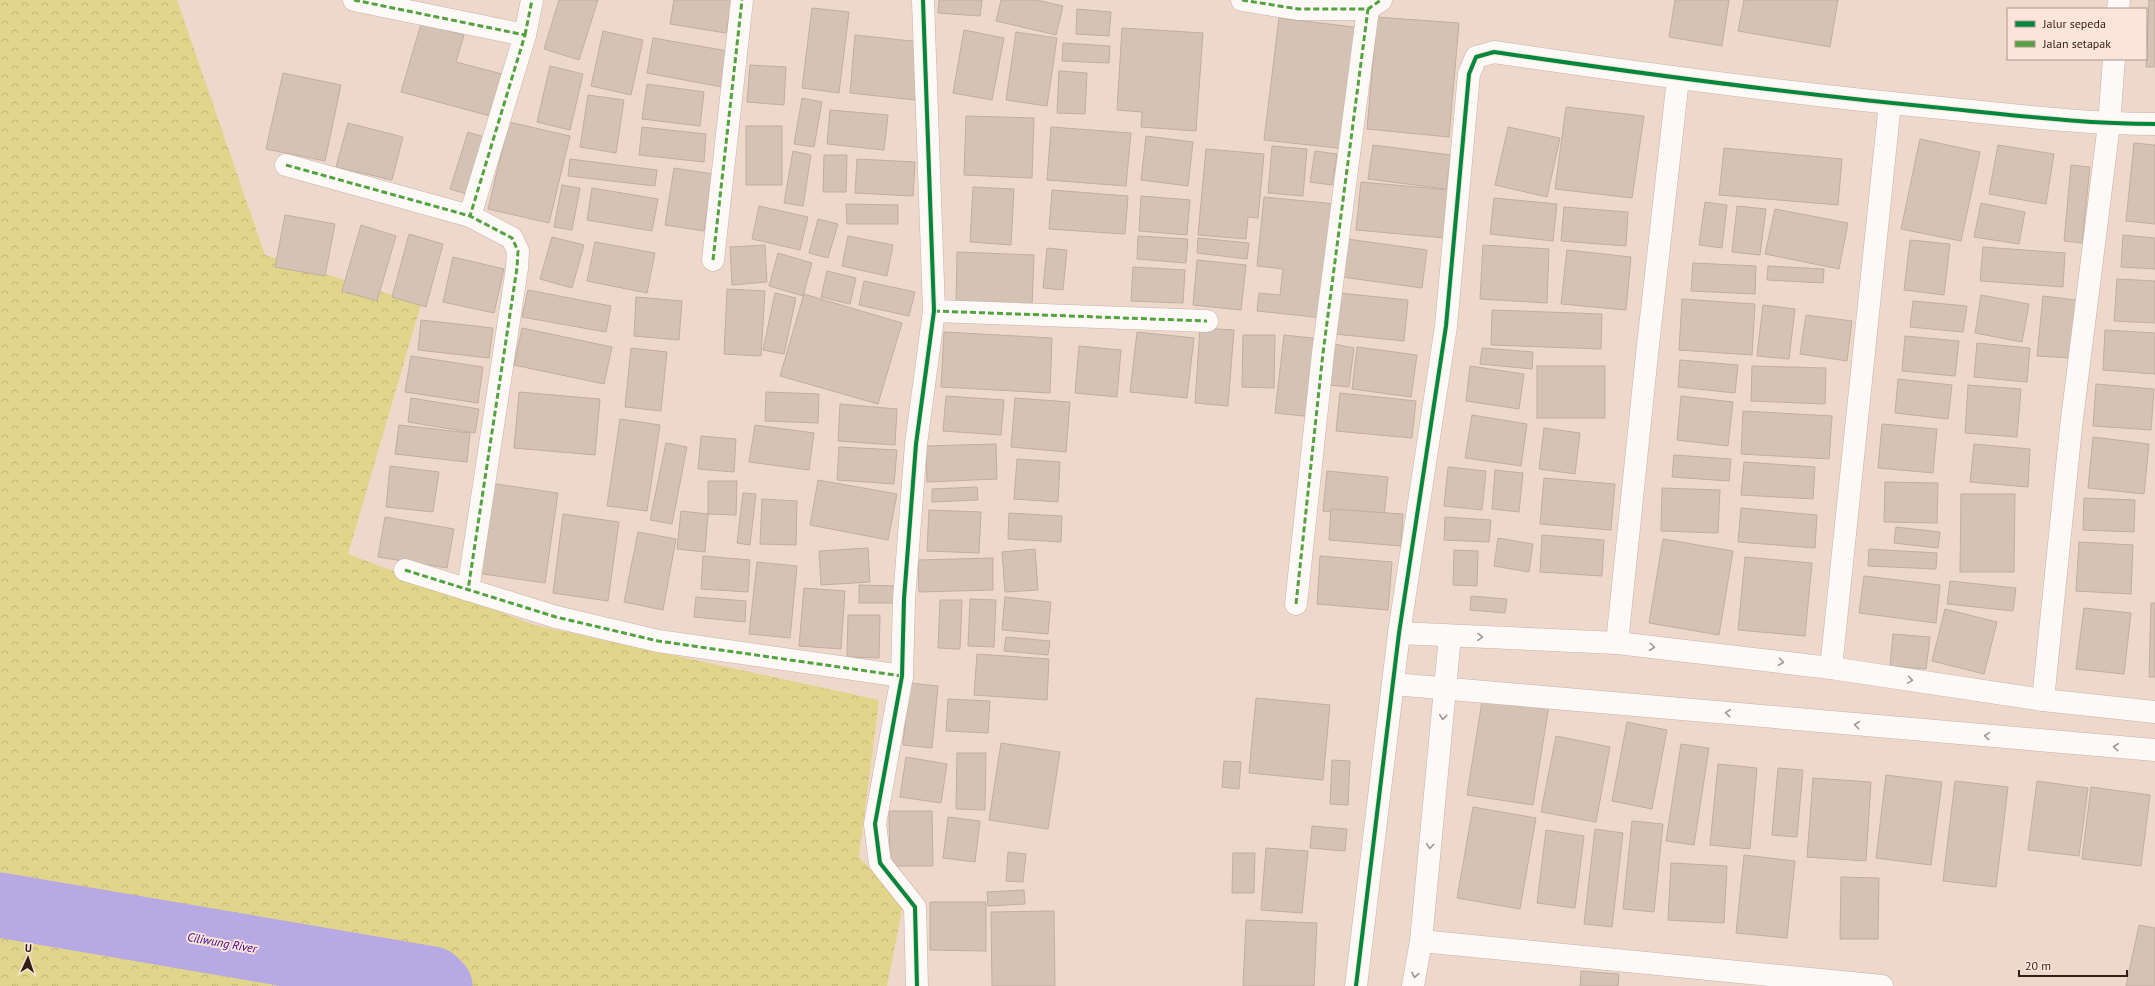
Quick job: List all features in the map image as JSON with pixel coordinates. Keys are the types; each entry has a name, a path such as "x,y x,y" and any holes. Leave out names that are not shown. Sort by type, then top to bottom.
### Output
{"street":[{"path":"354,0 525,35"},
{"path":"470,216 525,35 532,0"},
{"path":"713,260 742,0"},
{"path":"916,986 915,907 880,863 875,824 902,676 904,599 916,444 934,311 924,0"},
{"path":"1242,0 1298,9 1374,5 1323,353 1296,604"},
{"path":"1356,986 1399,633 1446,326 1468,74 1476,56 1494,52 1678,79 1890,103 2109,124 2155,124"},
{"path":"2043,700 2071,427 2109,124 2114,60"},
{"path":"1617,643 1647,354 1678,79"},
{"path":"1831,668 1890,103"},
{"path":"286,165 470,216 512,238 518,251 515,284 468,590"},
{"path":"934,311 1207,321"},
{"path":"405,570 556,617 658,641 902,676"},
{"path":"1399,633 1617,643 1831,668 2043,700 2155,712"},
{"path":"1413,986 1421,941 1450,636"},
{"path":"1393,684 2155,750"},
{"path":"1421,941 1882,986"}],"green space":[{"path":"0,0 177,0 265,255 421,304 348,554 534,625 879,700 859,857 903,905 887,986 414,986 408,977 394,986 0,986"}],"building":[{"path":"559,0 598,0 579,60 544,49"},
{"path":"674,0 732,0 726,33 670,24"},
{"path":"939,0 982,0 980,16 938,13"},
{"path":"1001,0 1037,0 1063,6 1056,35 996,21"},
{"path":"1675,0 1729,0 1722,46 1669,37"},
{"path":"1744,0 1838,0 1830,47 1738,31"},
{"path":"2149,0 2155,0 2155,67 2146,67"},
{"path":"812,8 849,12 839,93 802,88"},
{"path":"1077,9 1111,12 1109,36 1076,34"},
{"path":"1377,17 1459,23 1449,137 1367,129"},
{"path":"1279,18 1361,28 1346,149 1264,140"},
{"path":"421,24 464,35 456,62 506,75 494,117 401,92"},
{"path":"1122,28 1203,33 1196,131 1141,127 1142,112 1117,110"},
{"path":"964,30 1004,38 992,100 953,93"},
{"path":"603,31 643,40 631,95 591,86"},
{"path":"1016,32 1057,38 1047,106 1006,100"},
{"path":"855,35 921,42 915,100 850,93"},
{"path":"653,38 728,51 722,87 647,73"},
{"path":"1063,43 1110,46 1109,63 1062,61"},
{"path":"750,65 786,67 784,105 747,102"},
{"path":"550,66 583,74 570,130 537,122"},
{"path":"1059,71 1087,73 1085,114 1057,113"},
{"path":"283,73 341,85 325,161 266,149"},
{"path":"647,84 704,92 700,126 642,119"},
{"path":"588,95 624,100 616,153 580,147"},
{"path":"802,98 822,102 814,147 794,144"},
{"path":"1566,107 1644,116 1632,198 1555,189"},
{"path":"830,110 888,115 884,150 827,144"},
{"path":"966,116 1034,118 1032,178 964,175"},
{"path":"509,122 570,136 549,223 488,209"},
{"path":"348,123 403,137 392,180 336,167"},
{"path":"746,126 782,126 782,185 746,185"},
{"path":"642,127 706,134 704,162 639,155"},
{"path":"1051,127 1131,133 1126,186 1047,180"},
{"path":"1508,127 1560,138 1547,197 1495,185"},
{"path":"468,132 487,138 470,195 450,189"},
{"path":"1146,136 1193,142 1188,186 1141,180"},
{"path":"1920,139 1980,152 1961,241 1901,229"},
{"path":"2134,143 2155,145 2155,224 2126,221"},
{"path":"1373,145 1451,155 1446,189 1368,179"},
{"path":"1998,145 2054,154 2046,204 1989,194"},
{"path":"1272,146 1307,149 1303,196 1268,193"},
{"path":"1724,148 1842,159 1838,205 1719,195"},
{"path":"1206,149 1264,154 1258,218 1248,217 1246,239 1198,235"},
{"path":"793,151 811,155 803,206 784,203"},
{"path":"1315,151 1337,154 1332,185 1310,182"},
{"path":"824,155 847,155 846,192 823,192"},
{"path":"570,159 657,170 655,186 568,176"},
{"path":"857,159 915,162 913,196 855,193"},
{"path":"2071,165 2090,167 2082,243 2064,241"},
{"path":"674,168 713,174 704,231 665,225"},
{"path":"1361,182 1450,190 1445,238 1356,230"},
{"path":"562,185 580,188 572,230 554,227"},
{"path":"973,187 1014,189 1011,245 970,242"},
{"path":"592,188 658,199 652,231 587,220"},
{"path":"1052,190 1128,196 1125,234 1049,229"},
{"path":"1141,196 1190,200 1187,235 1139,231"},
{"path":"1264,197 1336,204 1324,318 1257,311 1259,293 1280,295 1283,269 1257,266"},
{"path":"1494,198 1557,204 1553,241 1490,234"},
{"path":"1705,202 1727,205 1722,248 1699,245"},
{"path":"1981,203 2025,212 2019,244 1974,237"},
{"path":"846,204 898,205 898,224 847,224"},
{"path":"759,206 808,217 800,250 752,239"},
{"path":"1737,206 1766,209 1760,255 1732,252"},
{"path":"1564,207 1628,212 1626,246 1561,241"},
{"path":"1775,209 1848,223 1839,269 1765,254"},
{"path":"285,215 335,224 325,276 275,267"},
{"path":"818,219 838,224 828,258 809,253"},
{"path":"361,225 396,236 377,301 342,291"},
{"path":"409,234 443,244 426,307 392,297"},
{"path":"2123,235 2155,238 2155,269 2121,267"},
{"path":"848,236 893,245 887,276 842,266"},
{"path":"1138,236 1188,239 1186,263 1137,259"},
{"path":"552,237 584,245 572,288 540,279"},
{"path":"1198,238 1249,243 1247,259 1197,253"},
{"path":"1347,239 1427,250 1422,288 1342,277"},
{"path":"1910,240 1950,244 1944,295 1904,290"},
{"path":"595,242 655,253 647,293 587,281"},
{"path":"765,245 767,282 732,285 730,247"},
{"path":"1483,245 1549,249 1547,303 1480,299"},
{"path":"1983,247 2065,253 2063,287 1980,281"},
{"path":"1047,248 1067,250 1063,290 1043,288"},
{"path":"1567,250 1631,257 1626,310 1561,304"},
{"path":"957,252 1034,255 1032,308 956,307"},
{"path":"778,253 812,263 803,296 769,286"},
{"path":"453,257 504,269 494,313 443,302"},
{"path":"1197,260 1246,265 1241,310 1193,305"},
{"path":"1693,263 1756,266 1755,294 1691,291"},
{"path":"1768,266 1824,269 1823,283 1767,280"},
{"path":"1133,267 1185,270 1183,303 1131,301"},
{"path":"827,271 856,278 850,304 821,297"},
{"path":"2117,279 2155,281 2155,323 2114,321"},
{"path":"864,281 915,292 909,316 859,305"},
{"path":"727,289 765,291 761,356 724,354"},
{"path":"528,290 611,306 606,332 522,317"},
{"path":"775,293 796,298 784,354 763,350"},
{"path":"1339,293 1408,300 1404,341 1334,334"},
{"path":"804,294 902,323 878,404 780,376"},
{"path":"1981,295 2029,304 2022,342 1975,333"},
{"path":"2043,296 2076,300 2071,358 2037,356"},
{"path":"636,297 682,301 679,340 634,336"},
{"path":"1682,299 1755,304 1752,355 1679,350"},
{"path":"1913,301 1967,306 1963,332 1910,327"},
{"path":"1763,305 1795,309 1789,359 1757,356"},
{"path":"1492,310 1602,314 1601,349 1491,345"},
{"path":"1806,315 1852,321 1847,361 1800,354"},
{"path":"421,320 493,328 489,358 418,350"},
{"path":"522,328 612,347 604,384 514,365"},
{"path":"1200,328 1234,330 1228,406 1195,403"},
{"path":"2105,330 2155,333 2155,374 2103,370"},
{"path":"944,332 1052,338 1050,393 941,387"},
{"path":"1137,332 1194,338 1187,398 1130,392"},
{"path":"1243,335 1275,335 1274,388 1242,387"},
{"path":"1284,335 1322,339 1313,417 1275,413"},
{"path":"1905,336 1959,341 1955,376 1902,371"},
{"path":"1977,343 2030,348 2027,382 1974,377"},
{"path":"1334,344 1354,348 1349,387 1328,385"},
{"path":"1079,346 1121,350 1117,397 1075,393"},
{"path":"1357,347 1417,355 1411,397 1352,389"},
{"path":"631,348 667,352 661,411 625,407"},
{"path":"1482,348 1533,352 1532,369 1480,364"},
{"path":"411,356 483,367 478,403 405,392"},
{"path":"1680,360 1738,365 1735,393 1678,387"},
{"path":"1470,366 1524,374 1519,409 1466,401"},
{"path":"1537,366 1605,366 1605,418 1537,418"},
{"path":"1752,366 1826,368 1825,404 1751,401"},
{"path":"1898,379 1952,385 1948,419 1895,413"},
{"path":"2096,384 2154,389 2151,430 2093,426"},
{"path":"1968,385 2021,389 2017,437 1965,433"},
{"path":"519,392 600,399 595,455 514,448"},
{"path":"766,392 819,394 818,423 765,421"},
{"path":"1340,393 1416,401 1412,438 1336,431"},
{"path":"946,396 1004,400 1001,435 943,431"},
{"path":"1681,396 1733,402 1728,446 1677,440"},
{"path":"411,398 479,409 475,433 408,422"},
{"path":"1015,398 1070,402 1066,452 1011,447"},
{"path":"840,404 897,409 895,445 838,441"},
{"path":"1743,411 1832,416 1829,459 1741,454"},
{"path":"1472,415 1527,424 1521,466 1465,458"},
{"path":"620,419 660,425 647,511 607,506"},
{"path":"1882,424 1937,429 1933,473 1878,468"},
{"path":"399,425 470,433 467,462 395,454"},
{"path":"755,425 814,433 809,470 749,462"},
{"path":"1544,428 1580,433 1575,474 1539,469"},
{"path":"701,436 736,439 734,472 698,469"},
{"path":"2093,437 2149,444 2144,494 2088,488"},
{"path":"666,443 687,447 672,524 650,520"},
{"path":"996,444 997,479 927,482 926,446"},
{"path":"1974,444 2030,449 2028,487 1970,482"},
{"path":"839,447 897,450 894,484 837,480"},
{"path":"1674,455 1731,459 1729,481 1672,477"},
{"path":"1017,459 1060,462 1058,502 1014,499"},
{"path":"1744,462 1815,467 1813,499 1741,495"},
{"path":"390,466 439,472 433,512 386,507"},
{"path":"1448,467 1486,471 1482,510 1444,506"},
{"path":"1495,470 1523,473 1519,512 1492,509"},
{"path":"1327,471 1388,477 1384,518 1323,511"},
{"path":"1544,478 1615,484 1611,530 1540,524"},
{"path":"818,480 897,494 888,540 810,525"},
{"path":"708,481 737,481 736,515 708,514"},
{"path":"1885,482 1938,483 1937,523 1884,522"},
{"path":"489,483 558,493 545,583 476,573"},
{"path":"977,487 978,500 932,502 932,489"},
{"path":"1662,488 1720,490 1718,533 1661,531"},
{"path":"743,493 756,494 750,545 737,543"},
{"path":"1961,494 2015,494 2014,572 1960,572"},
{"path":"2084,498 2135,500 2134,532 2083,530"},
{"path":"762,499 797,501 796,545 760,544"},
{"path":"1741,508 1817,515 1815,548 1738,542"},
{"path":"1331,509 1403,514 1401,546 1329,540"},
{"path":"929,510 981,512 979,553 927,551"},
{"path":"681,511 708,514 705,552 677,549"},
{"path":"1009,513 1062,516 1061,542 1008,539"},
{"path":"563,514 619,522 608,601 553,593"},
{"path":"385,517 454,529 447,568 378,557"},
{"path":"1445,517 1491,520 1489,542 1444,540"},
{"path":"1896,527 1940,532 1938,548 1894,543"},
{"path":"638,532 676,539 663,610 624,602"},
{"path":"1542,535 1604,540 1602,576 1540,572"},
{"path":"1498,538 1533,544 1529,572 1494,566"},
{"path":"1663,539 1733,551 1719,635 1649,623"},
{"path":"2079,542 2133,545 2131,594 2076,591"},
{"path":"868,548 870,582 821,585 819,551"},
{"path":"1035,549 1038,590 1005,592 1002,552"},
{"path":"1869,549 1937,553 1936,569 1868,566"},
{"path":"1454,550 1478,551 1477,586 1453,585"},
{"path":"703,556 750,560 748,592 701,589"},
{"path":"1320,556 1392,562 1388,610 1317,604"},
{"path":"1745,557 1812,563 1805,636 1738,630"},
{"path":"993,558 993,590 919,592 918,560"},
{"path":"757,562 797,566 790,638 749,634"},
{"path":"1864,576 1940,585 1936,623 1859,613"},
{"path":"1950,581 2016,588 2013,611 1947,604"},
{"path":"859,585 894,586 895,603 859,603"},
{"path":"804,588 845,591 841,649 799,646"},
{"path":"1471,596 1507,599 1505,613 1470,610"},
{"path":"696,597 746,601 745,622 694,617"},
{"path":"1005,597 1051,602 1048,634 1002,630"},
{"path":"970,599 996,600 994,647 968,646"},
{"path":"940,600 962,600 960,649 938,648"},
{"path":"2151,603 2155,603 2155,677 2149,677"},
{"path":"2084,608 2131,613 2124,674 2076,669"},
{"path":"1945,609 1997,622 1984,674 1932,661"},
{"path":"848,615 880,615 879,658 847,657"},
{"path":"1893,634 1930,637 1926,669 1890,666"},
{"path":"1006,637 1050,641 1048,655 1004,651"},
{"path":"977,654 1049,659 1047,700 974,695"},
{"path":"909,683 938,686 932,748 903,745"},
{"path":"1483,695 1549,705 1533,805 1467,795"},
{"path":"1256,698 1330,705 1323,780 1249,773"},
{"path":"948,699 990,701 988,733 946,731"},
{"path":"1627,722 1667,730 1652,809 1612,801"},
{"path":"1556,736 1610,747 1596,822 1541,812"},
{"path":"1001,743 1060,752 1048,829 989,820"},
{"path":"1681,744 1709,748 1694,845 1666,841"},
{"path":"957,753 986,753 985,810 956,809"},
{"path":"906,757 947,764 941,803 900,797"},
{"path":"1332,760 1350,761 1348,805 1330,804"},
{"path":"1224,761 1241,762 1239,789 1222,787"},
{"path":"1718,764 1757,768 1750,849 1710,845"},
{"path":"1778,768 1803,770 1797,837 1772,835"},
{"path":"1886,775 1942,782 1931,865 1876,858"},
{"path":"1813,778 1871,782 1866,861 1807,857"},
{"path":"1955,781 2008,787 1996,887 1943,881"},
{"path":"2037,781 2088,788 2079,856 2028,850"},
{"path":"2091,787 2150,795 2141,866 2082,859"},
{"path":"1473,807 1536,818 1520,909 1457,898"},
{"path":"889,811 932,811 933,866 890,866"},
{"path":"948,817 980,821 975,862 943,858"},
{"path":"1632,821 1663,824 1654,912 1623,909"},
{"path":"1312,826 1347,829 1345,851 1310,848"},
{"path":"1595,829 1623,833 1612,927 1584,924"},
{"path":"1546,830 1584,836 1575,908 1537,903"},
{"path":"1266,848 1308,851 1302,913 1261,910"},
{"path":"1008,852 1026,854 1023,882 1006,881"},
{"path":"1233,853 1255,853 1254,893 1232,893"},
{"path":"1744,855 1795,861 1787,938 1736,933"},
{"path":"1671,863 1727,866 1724,923 1668,920"},
{"path":"1841,877 1879,878 1878,939 1840,939"},
{"path":"1024,890 1025,904 988,906 987,892"},
{"path":"930,902 986,902 986,951 930,950"},
{"path":"1054,911 1055,986 992,986 991,912"},
{"path":"1246,920 1317,923 1314,986 1243,986"},
{"path":"2139,925 2155,928 2155,986 2126,986"},
{"path":"1581,971 1619,974 1618,986 1580,986"}],"waterway":[{"name":"Ciliwung River","path":"0,905 433,979 440,986"}],"marked path":[{"path":"354,0 525,35 470,216"},
{"path":"525,35 532,0"},
{"path":"713,260 742,0"},
{"path":"1242,0 1298,9 1368,9 1381,0"},
{"path":"1296,604 1323,353 1368,9"},
{"path":"286,165 470,216 512,238 518,251 517,268 468,590"},
{"path":"934,311 1207,321"},
{"path":"405,570 556,617 658,641 902,676"}],"cycle path":[{"path":"917,986 915,907 880,863 875,824 902,676 904,599 916,444 934,311 923,0"},
{"path":"1356,986 1399,633 1446,326 1469,74 1476,57 1494,52 1774,90 2048,119 2128,124 2155,124"}]}
